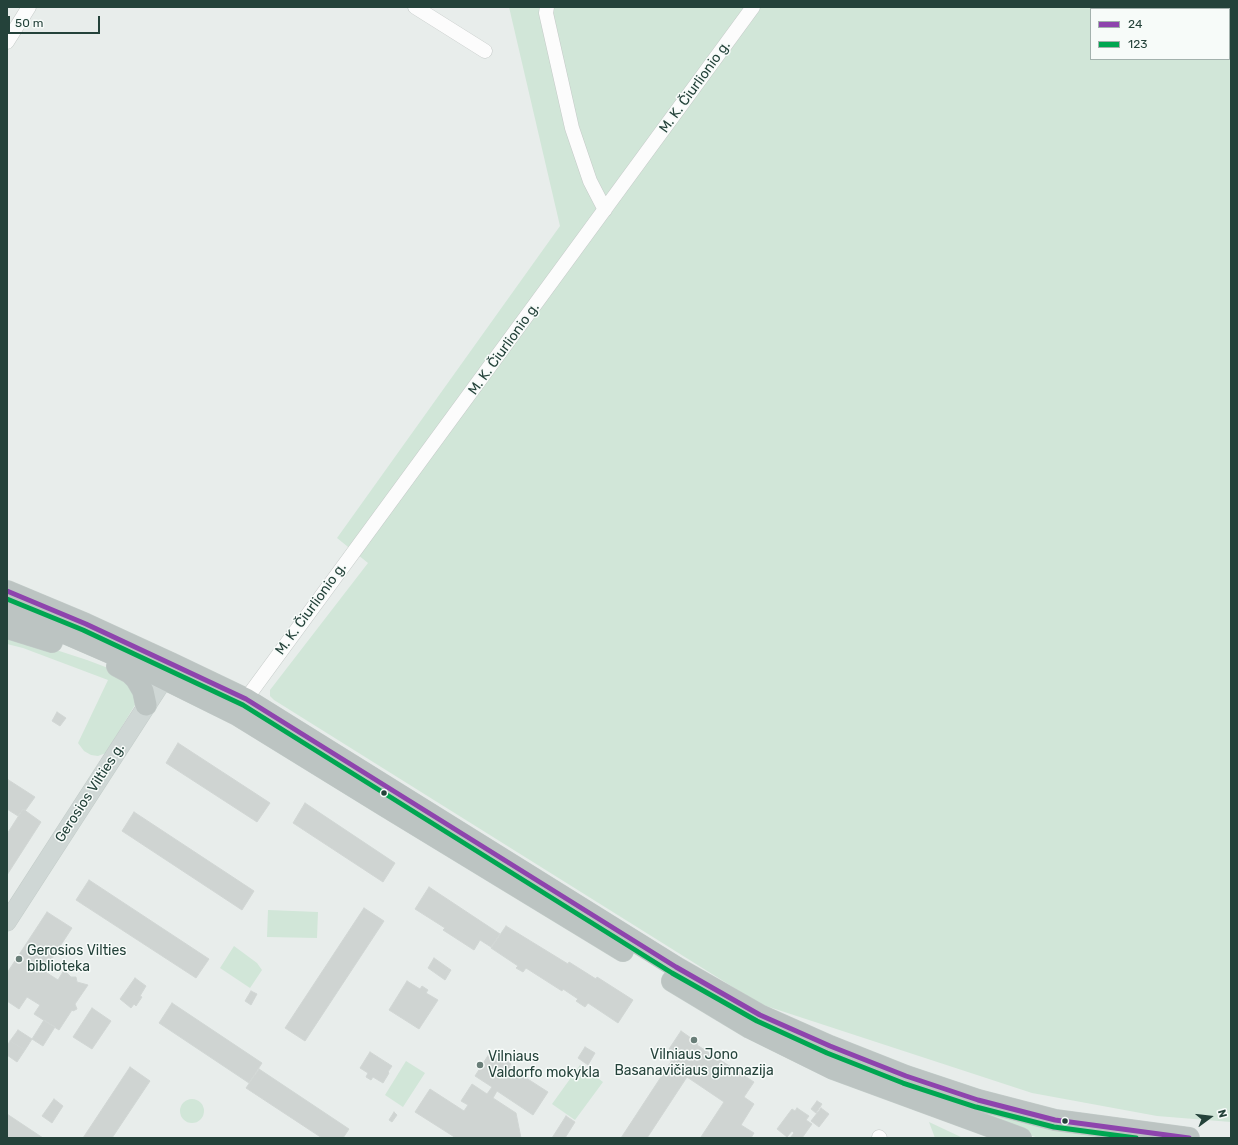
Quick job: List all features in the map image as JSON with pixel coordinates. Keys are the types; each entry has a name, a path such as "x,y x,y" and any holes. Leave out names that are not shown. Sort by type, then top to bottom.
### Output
{"highway":[{"path":"7,591 86,624 168,671 383,805 750,1028 979,1138"},
{"path":"7,611 55,629 124,659 250,694 676,967 760,1015 830,1046 906,1076 978,1100 1055,1120 1189,1138"},
{"path":"7,628 109,663 130,673 136,678 143,691 146,705"},
{"path":"55,629 109,663"},
{"path":"833,1069 1021,1138"}],"main road":[{"name":"Gerosios Vilties g.","path":"7,922 168,671"}],"street":[{"path":"7,42 29,7"},
{"path":"415,7 484,51"},
{"path":"546,7 546,13 572,128 590,181 605,210"},
{"name":"M. K. Čiurlionio g.","path":"250,694 753,7"}],"green space":[{"path":"509,7 1231,7 1231,1122 1157,1116 1032,1093 760,1004 274,700 270,696 270,690 368,563 337,538 560,226"},
{"path":"7,634 87,660 124,674 138,700 106,753 98,756 91,755 84,751 78,743 108,680 23,648 7,644"},
{"path":"268,910 318,912 317,938 267,937"},
{"path":"234,946 257,963 262,970 250,988 220,968"},
{"path":"406,1061 425,1073 403,1107 385,1095"},
{"path":"852,1063 1115,1138 1039,1138 1005,1128"},
{"path":"580,1065 603,1082 575,1120 552,1104"},
{"path":"187,1099 197,1099 204,1106 204,1116 197,1123 187,1123 180,1116 180,1106"},
{"path":"929,1122 963,1138 935,1138"}],"building":[{"path":"57,712 66,718 60,726 52,721"},
{"path":"178,743 270,803 257,822 166,763"},
{"path":"7,779 35,797 25,811 23,809 18,816 7,809"},
{"path":"305,803 395,863 383,882 293,823"},
{"path":"23,809 41,822 7,875 7,834"},
{"path":"134,812 254,891 242,910 122,831"},
{"path":"89,880 209,959 196,978 76,900"},
{"path":"429,887 500,934 491,947 480,940 474,950 443,930 445,928 415,909"},
{"path":"364,908 384,921 305,1041 285,1028"},
{"path":"47,912 72,928 44,971 58,980 64,970 71,977 76,977 77,982 88,985 75,1004 77,1009 72,1010 59,1030 34,1014 40,1005 27,997 19,1009 7,1001 7,973"},
{"path":"506,926 568,964 569,962 596,979 597,977 633,1000 618,1023 588,1003 585,1007 576,1001 578,999 563,989 562,991 526,968 523,972 516,968 518,966 491,948"},
{"path":"434,958 451,970 445,980 428,968"},
{"path":"135,978 146,986 140,996 142,997 136,1006 134,1004 131,1008 120,999"},
{"path":"407,981 420,989 422,986 428,990 426,993 438,1000 419,1029 389,1010"},
{"path":"251,991 257,994 251,1005 245,1001"},
{"path":"172,1003 262,1063 249,1083 159,1023"},
{"path":"92,1008 111,1021 92,1049 73,1037"},
{"path":"44,1020 55,1027 43,1046 32,1039"},
{"path":"18,1030 32,1039 25,1050 10,1041"},
{"path":"681,1031 698,1043 697,1045 754,1082 744,1097 754,1104 741,1125 754,1133 751,1138 701,1137 724,1102 687,1077 647,1138 621,1138 676,1054 669,1049"},
{"path":"10,1041 25,1050 17,1062 7,1055 7,1046"},
{"path":"585,1047 595,1053 588,1065 578,1058"},
{"path":"370,1052 392,1066 383,1083 373,1077 371,1080 366,1077 368,1073 360,1068"},
{"path":"489,1054 505,1064 507,1061 511,1064 509,1067 548,1092 533,1115 497,1091 493,1098 516,1113 521,1138 456,1138 415,1112 430,1089 464,1111 468,1105 461,1101 472,1084 487,1094 492,1087 475,1076"},
{"path":"130,1067 150,1081 112,1138 83,1138"},
{"path":"259,1069 349,1129 343,1138 322,1138 246,1088"},
{"path":"54,1099 63,1106 52,1123 42,1116"},
{"path":"817,1101 822,1104 816,1113 811,1109"},
{"path":"797,1108 809,1116 806,1120 812,1124 802,1138 790,1138 794,1133 792,1131 787,1137 777,1129 792,1109 795,1111"},
{"path":"821,1108 829,1114 819,1127 811,1121"},
{"path":"394,1112 397,1115 392,1122 389,1120"},
{"path":"7,1114 43,1138 7,1138"},
{"path":"566,1116 575,1122 565,1138 552,1138"}],"transit line":[{"name":"24","path":"7,591 86,624 246,699 676,967 760,1015 830,1046 906,1076 978,1100 1055,1120 1189,1138"},
{"name":"123","path":"7,599 83,630 243,705 672,973 757,1021 827,1053 903,1083 976,1107 1054,1127 1136,1138"}],"place":[{"name":"Gerosios Vilties biblioteka","path":"19,959"},
{"name":"Vilniaus Jono Basanavičiaus gimnazija","path":"694,1040"},
{"name":"Vilniaus Valdorfo mokykla","path":"480,1065"}]}
